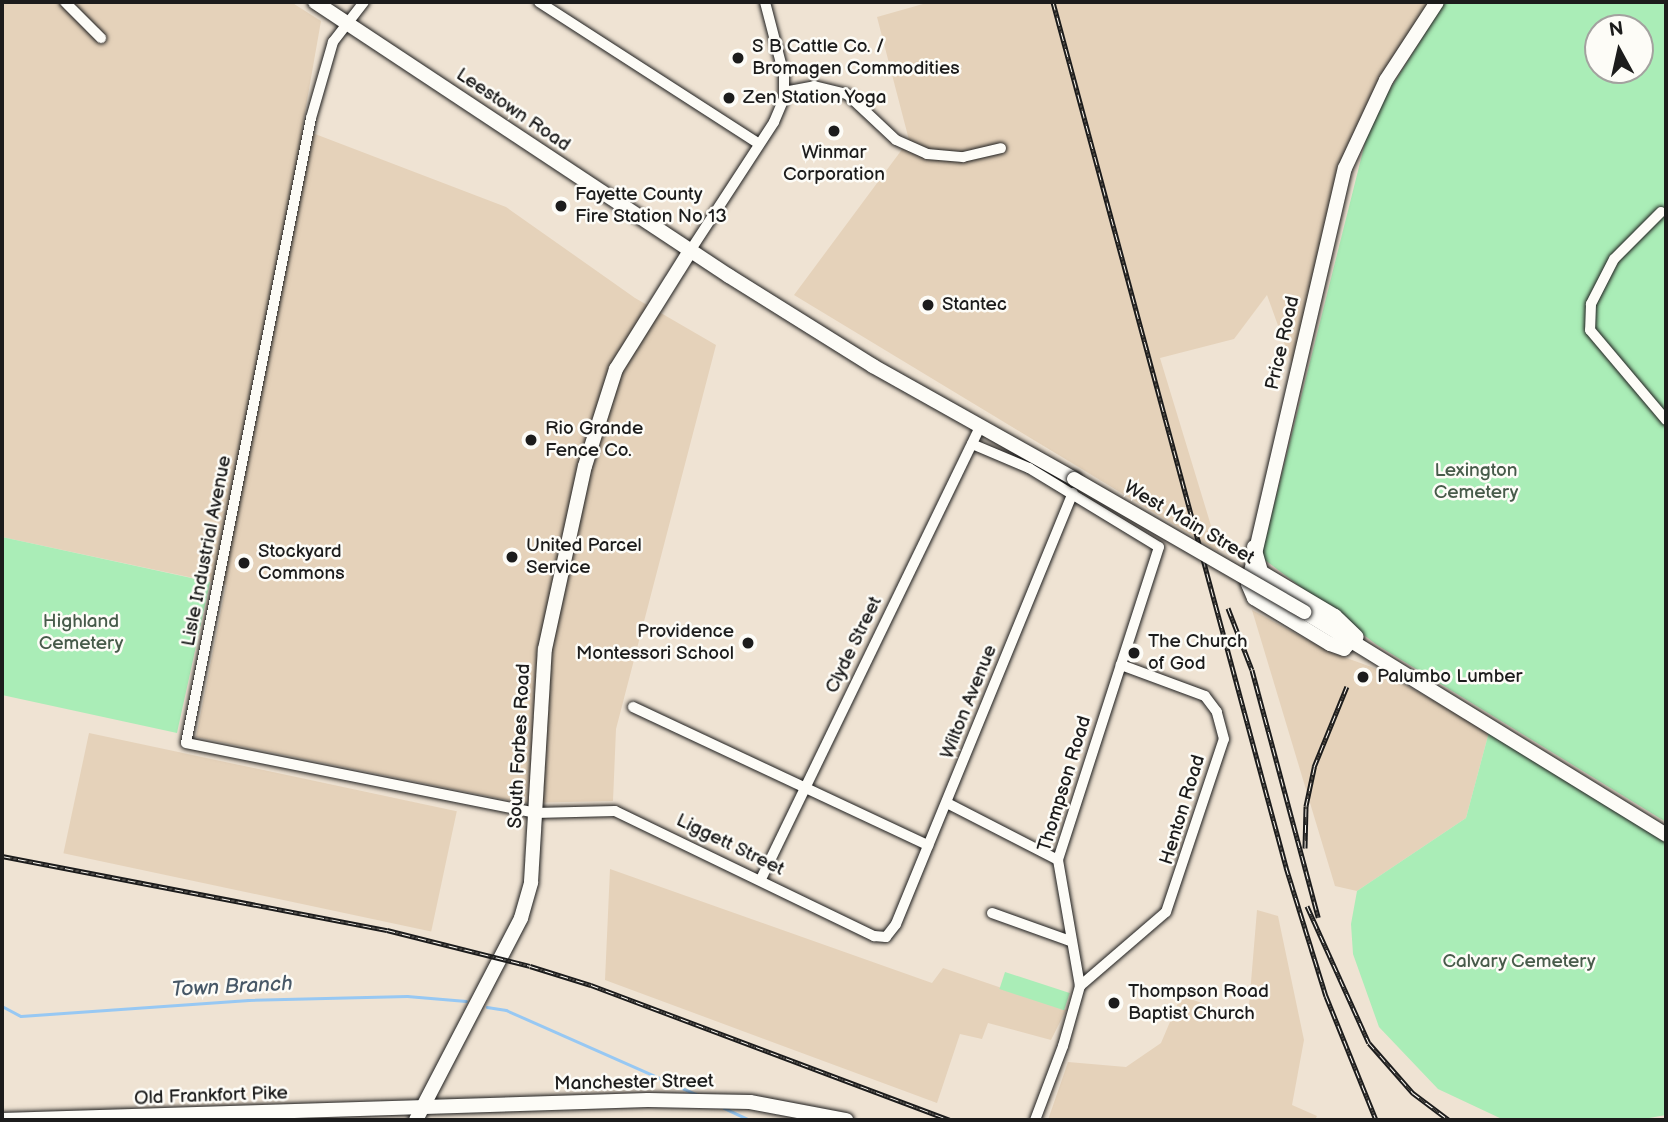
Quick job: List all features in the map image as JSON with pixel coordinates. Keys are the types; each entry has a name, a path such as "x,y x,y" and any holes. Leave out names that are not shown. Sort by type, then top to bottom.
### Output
{"main road":[{"name":"Leestown Road","path":"315,2 690,251"},
{"name":"Price Road","path":"1352,640 1348,647 1338,648 1254,598 1248,584 1254,547 1345,168 1380,90 1437,2"},
{"name":"West Main Street","path":"690,251 866,362 980,427 1073,486 1376,654 1666,835"},
{"name":"South Forbes Road","path":"418,1114 521,918 531,882 545,649 599,413 616,369 690,251"},
{"path":"1254,547 1258,567 1266,576 1335,616 1376,654"},
{"name":"Manchester Street","path":"418,1114 682,1101 750,1102 846,1120"},
{"name":"Old Frankfort Pike","path":"2,1120 418,1114"}],"street":[{"path":"65,2 101,38"},
{"path":"346,22 364,2"},
{"path":"540,2 759,144"},
{"path":"690,251 781,110 785,92 765,2"},
{"name":"Lisle Industrial Avenue","path":"346,22 332,42 311,118 186,743 535,813"},
{"path":"785,92 814,86 847,94 896,140 927,154 963,157 1001,148"},
{"path":"1661,212 1614,259 1591,304 1590,330 1666,420"},
{"name":"Clyde Street","path":"761,879 980,427"},
{"path":"972,444 1073,486"},
{"name":"Thompson Road","path":"1035,1120 1063,1046 1080,986 1070,942 1058,860 1159,552 1157,542 1073,486"},
{"name":"Wilton Avenue","path":"896,924 1073,486"},
{"name":"Henton Road","path":"1080,986 1166,912 1224,739 1217,712 1205,696 1121,665"},
{"path":"633,707 928,845"},
{"path":"947,803 1058,860"},
{"name":"Liggett Street","path":"535,813 615,811 761,879 874,936 889,936 896,924"},
{"path":"992,913 1070,942"}],"shaded area":[{"path":"2,2 291,2 321,21 302,129 506,207 635,298 716,345 616,729 613,801 522,803 196,737 226,585 2,537"},
{"path":"930,2 1437,2 1364,120 1295,373 1267,295 1234,339 1160,358 1219,552 794,295 909,140 877,17"},
{"path":"1252,610 1330,652 1377,669 1489,732 1466,818 1357,891 1335,886"},
{"path":"89,733 457,811 431,931 63,853"},
{"path":"610,869 932,983 943,968 1066,1010 1051,1040 988,1023 982,1039 960,1034 937,1103 605,980"},
{"path":"1257,910 1278,916 1304,1040 1292,1105 1317,1116 1315,1120 1048,1120 1068,1062 1126,1067 1161,1043 1181,996 1248,1018"}],"green space":[{"name":"Lexington Cemetery","path":"1445,2 1666,2 1666,822 1377,645 1261,557 1371,119"},
{"name":"Highland Cemetery","path":"2,537 210,582 177,733 2,695"},
{"name":"Calvary Cemetery","path":"1489,732 1666,842 1666,1115 1638,1120 1504,1120 1438,1089 1379,1027 1353,954 1351,924 1357,891 1466,818"},
{"path":"1005,972 1070,993 1064,1010 999,989"}],"waterway":[{"name":"Town Branch","path":"2,1006 21,1016 248,1000 407,996 466,1001"},
{"name":"Town Branch","path":"487,1007 506,1010 696,1094"},
{"name":"Town Branch","path":"724,1108 750,1120"}],"railway":[{"path":"1053,2 1286,867 1326,996 1376,1120"},
{"path":"1228,608 1252,670 1318,917"},
{"path":"1305,848 1306,806 1314,767 1347,686"},
{"path":"2,856 387,930 530,966 591,985 950,1120"},
{"path":"1307,906 1369,1043 1413,1093 1449,1120"}],"place":[{"name":"S B Cattle Co. / Bromagen Commodities","path":"738,58"},
{"name":"Zen Station Yoga","path":"729,98"},
{"name":"Winmar Corporation","path":"834,131"},
{"name":"Fayette County Fire Station No 13","path":"561,206"},
{"name":"Stantec","path":"928,305"},
{"name":"Rio Grande Fence Co.","path":"531,440"},
{"name":"United Parcel Service","path":"512,557"},
{"name":"Stockyard Commons","path":"244,563"},
{"name":"Providence Montessori School","path":"748,643"},
{"name":"The Church of God","path":"1134,653"},
{"name":"Palumbo Lumber","path":"1363,677"},
{"name":"Thompson Road Baptist Church","path":"1114,1003"}]}
